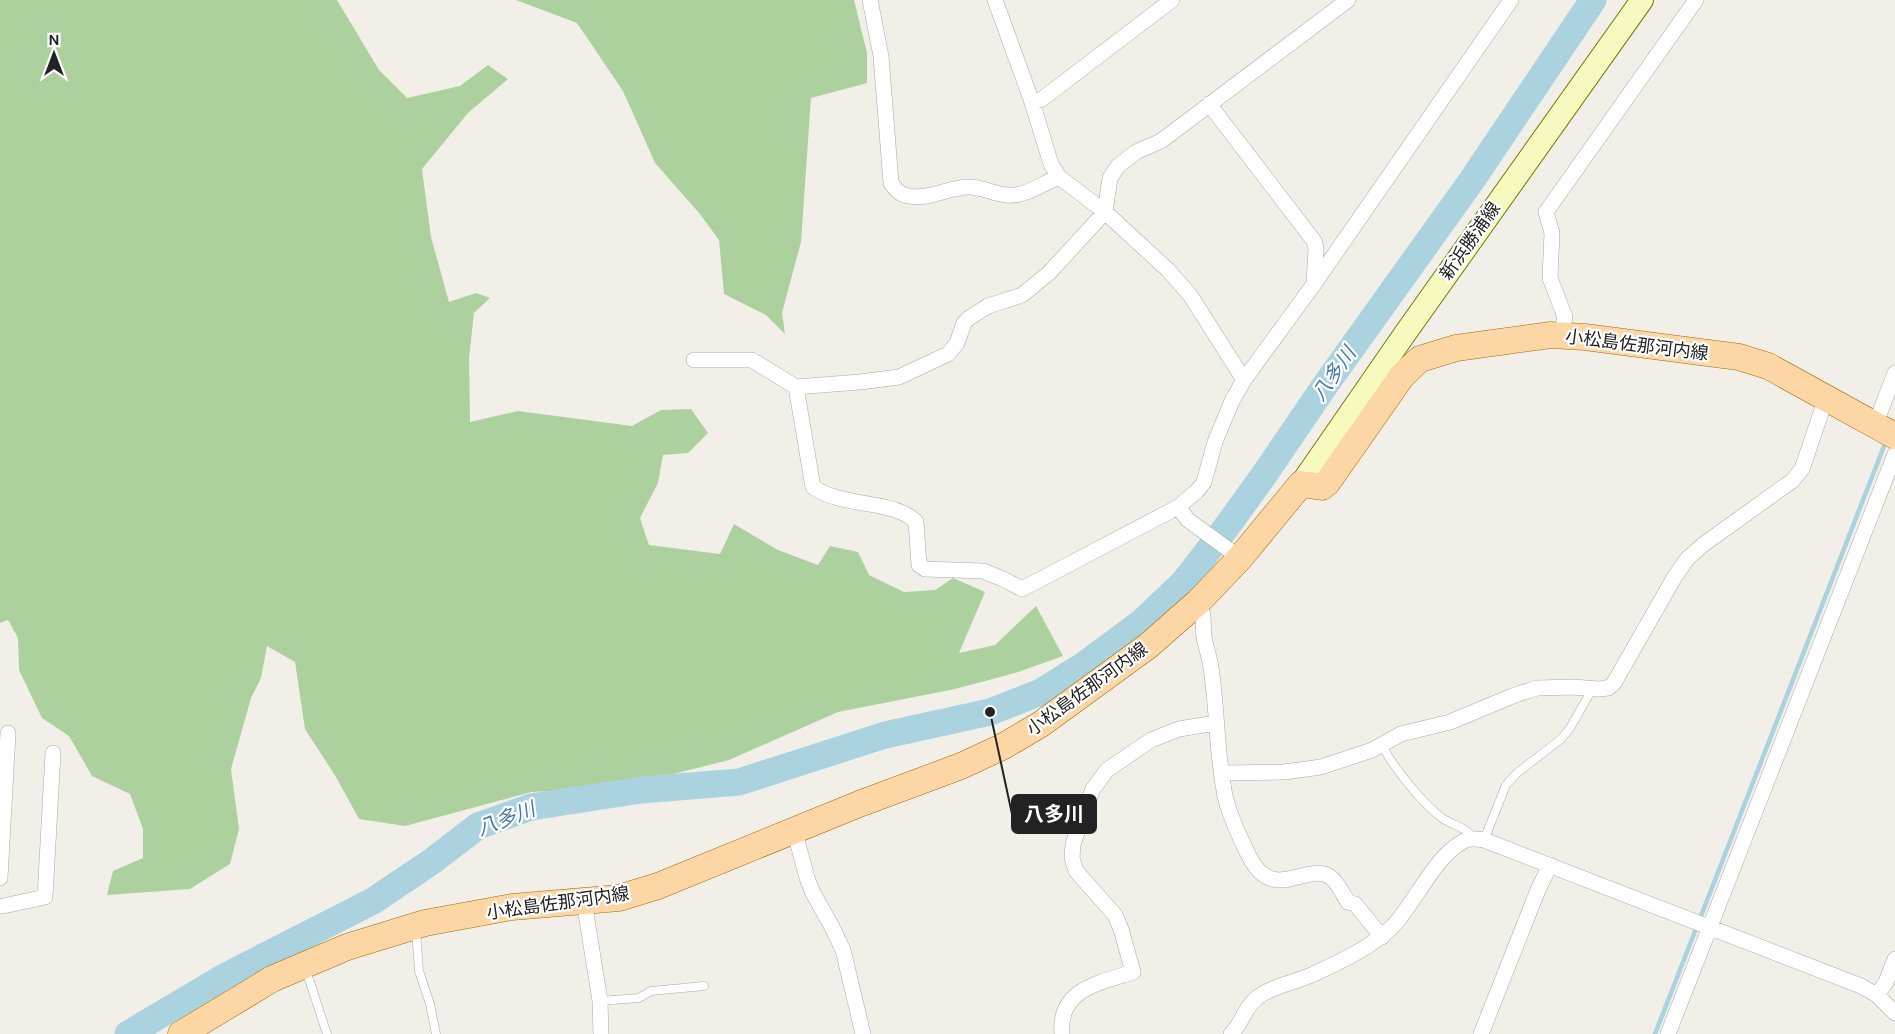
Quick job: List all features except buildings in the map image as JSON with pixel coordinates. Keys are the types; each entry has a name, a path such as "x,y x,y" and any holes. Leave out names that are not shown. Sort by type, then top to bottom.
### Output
{"main road":[{"name":"新浜勝浦線","path":"1301,484 1642,0"},
{"name":"小松島佐那河内線","path":"181,1034 272,979 347,947 416,926 512,908 619,898 658,886 794,829 961,766 1002,747 1041,724 1148,646 1198,602 1301,484 1322,488 1402,376 1420,359 1456,348 1551,335 1585,337 1739,357 1768,366 1884,430"}],"street":[{"path":"870,0 881,57 891,183 898,193 923,196 958,187 973,187 1007,196 1020,194 1059,177"},
{"path":"994,0 1032,102 1051,164 1059,177 1105,212 1168,270 1190,295 1244,380"},
{"path":"1032,102 1042,99 1172,0"},
{"path":"694,360 752,360 796,387 899,377 948,354 957,343 964,323 969,318 988,306 1032,288 1049,273 1105,212 1110,178 1118,166 1136,152 1161,141 1348,0"},
{"path":"796,387 813,486 822,493 840,500 888,508 910,515 916,522 919,565 925,569 983,570 1022,589 1178,507 1204,482 1215,442 1232,400 1244,380 1314,284 1511,0"},
{"path":"1562,335 1565,317 1550,278 1552,233 1546,212 1696,0"},
{"path":"1209,105 1314,241 1317,248 1314,284"},
{"path":"1884,430 1895,373"},
{"path":"1222,773 1275,772 1321,767 1372,750 1401,734 1450,722 1537,688 1608,688 1614,683 1687,559 1704,544 1792,481 1802,469 1826,398"},
{"path":"1668,1034 1702,924 1895,454"},
{"path":"1178,507 1188,520 1237,555"},
{"path":"1198,602 1203,610 1203,634 1211,668 1226,800 1250,858 1261,872 1272,879 1286,880 1317,874 1327,875 1335,882 1348,902 1355,904 1382,937"},
{"path":"1062,1034 1061,1023 1064,1009 1074,997 1086,988 1133,972 1115,915 1084,882 1076,871 1072,858 1072,844 1092,789 1107,770 1151,740 1179,729 1216,723"},
{"path":"0,878 8,733"},
{"path":"1,903 40,900 45,897 53,753"},
{"path":"794,829 807,878 843,950 863,1034"},
{"path":"1231,1034 1255,999 1268,990 1309,976 1382,937 1395,925 1447,856 1465,841 1479,839 1861,986 1877,995 1895,1013"},
{"path":"1481,1034 1550,865"},
{"path":"584,901 600,1001 601,1034"},
{"path":"1877,995 1886,982 1895,959"}],"lane":[{"path":"1382,745 1426,803 1443,818 1479,839 1506,784 1561,739 1570,728 1592,688"},
{"path":"416,926 419,971 430,1004 436,1034"},
{"path":"304,965 327,1034"},
{"path":"600,1001 639,998 651,991 704,986"}],"green space":[{"path":"0,0 337,0 379,70 407,98 460,86 488,65 508,79 468,113 422,169 431,237 449,302 476,293 490,298 474,313 469,358 470,422 518,411 632,426 661,410 691,409 708,433 688,453 663,455 658,483 640,518 649,545 720,554 734,524 778,550 818,565 830,546 858,552 869,575 904,592 935,590 953,578 985,592 959,653 995,645 1036,606 1063,656 1015,673 955,689 838,712 729,760 617,788 531,792 405,826 359,819 336,777 305,729 295,662 267,646 261,678 251,698 231,769 239,829 230,864 190,889 107,895 113,871 143,858 143,829 130,794 92,776 69,736 42,718 19,670 18,638 8,620 0,623"},
{"path":"516,0 854,0 867,53 867,83 811,98 801,242 782,313 785,334 766,315 724,294 719,240 700,214 655,163 623,91 577,23"}],"waterway":[{"name":"八多川","path":"128,1034 224,977 373,901 431,862 478,826 531,807 641,790 739,782 885,735 990,712 1041,692 1081,667 1142,622 1184,582 1225,529 1472,180 1593,0"},
{"path":"1655,1034 1886,441"}],"place":[{"name":"八多川","path":"990,712"}]}
